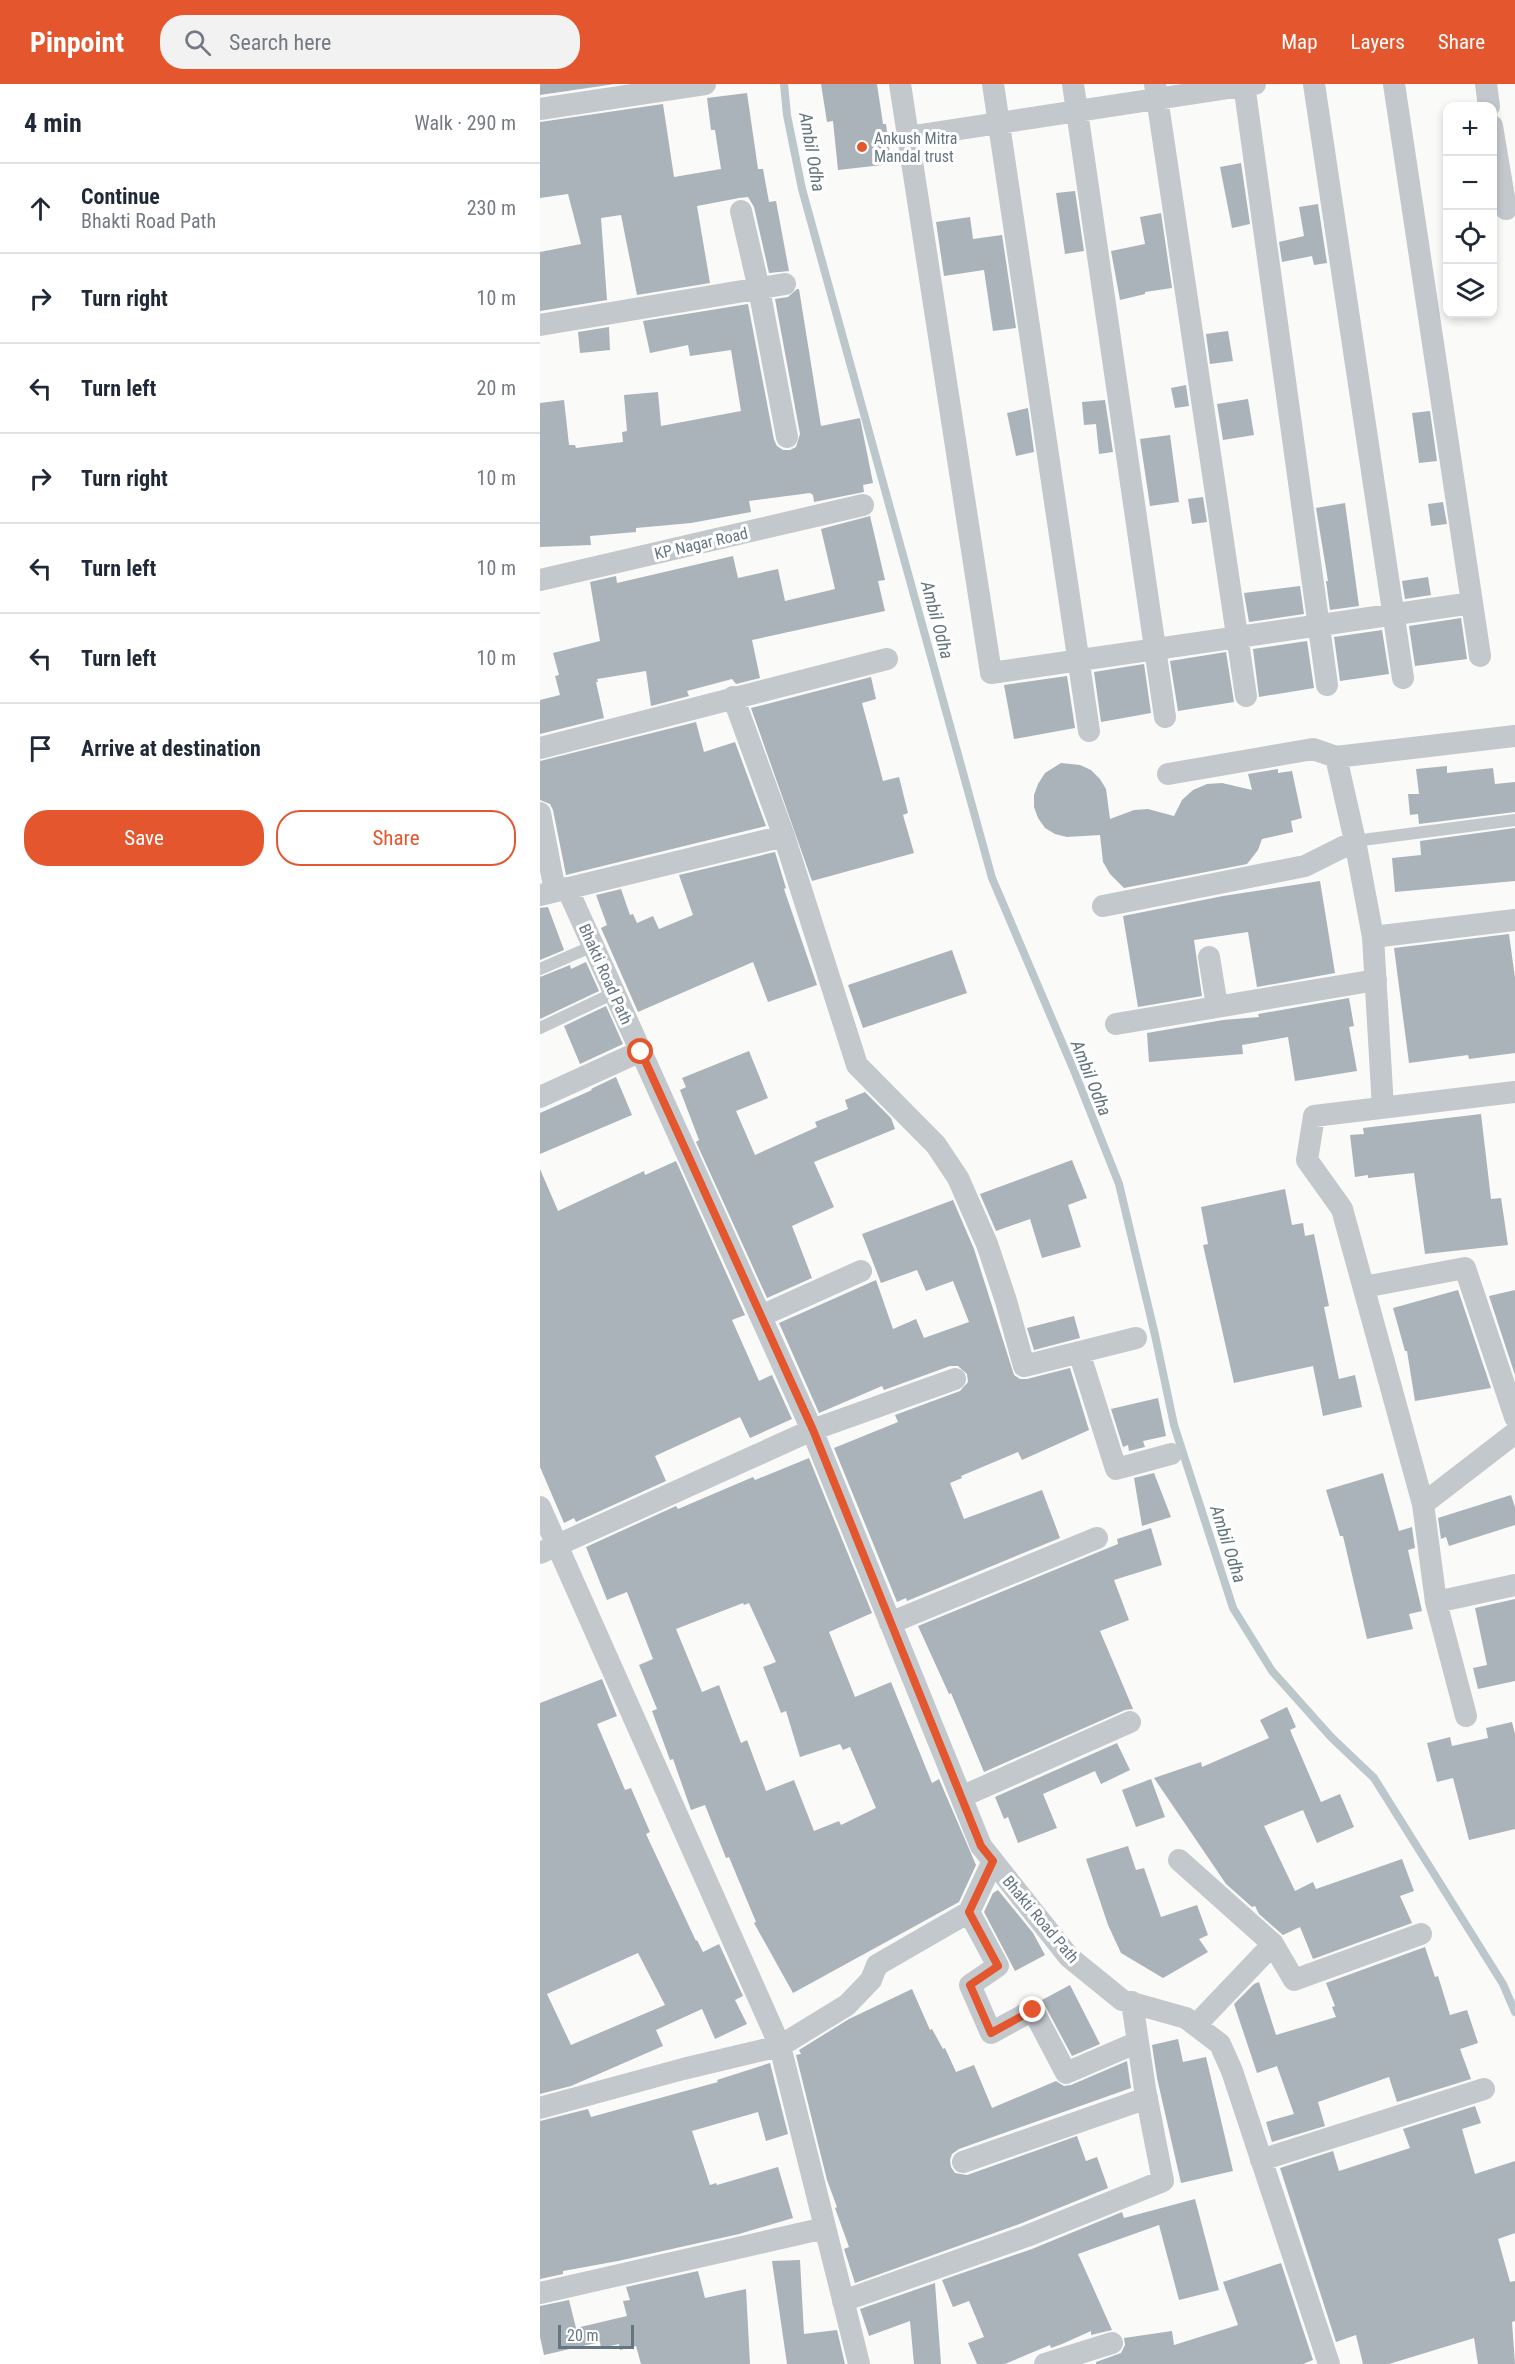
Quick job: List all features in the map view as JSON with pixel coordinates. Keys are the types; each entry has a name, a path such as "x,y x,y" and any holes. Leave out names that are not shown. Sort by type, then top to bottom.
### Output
{"street":[{"path":"540,109 594,92 705,84"},
{"path":"900,84 992,673 1472,603"},
{"path":"993,84 1089,731"},
{"path":"1073,84 1165,717"},
{"path":"1314,84 1402,678"},
{"path":"1394,84 1480,656"},
{"path":"1486,84 1488,102"},
{"path":"907,137 1076,111 1156,91 1248,85 1328,685"},
{"path":"1156,91 1246,696"},
{"path":"1497,156 1506,209"},
{"path":"741,211 759,289 787,437"},
{"path":"540,325 785,284"},
{"name":"KP Nagar Road","path":"540,580 863,505"},
{"path":"540,748 887,659"},
{"path":"733,697 784,836 857,1065 936,1145 958,1178 987,1244 1024,1366 1136,1338"},
{"path":"1168,774 1313,750 1336,757 1515,736"},
{"path":"1336,757 1373,938 1383,1108"},
{"name":"Bhakti Road Path","path":"540,813 554,891 593,946 813,1430 981,1846 1069,1957 1122,2000 1186,2018 1220,2044 1232,2071 1329,2364"},
{"path":"554,891 784,836"},
{"path":"1104,906 1305,866 1355,841"},
{"path":"1373,938 1515,920"},
{"path":"1209,957 1217,1006"},
{"path":"1116,1024 1376,980"},
{"path":"540,1097 641,1052"},
{"path":"1466,1716 1436,1602 1423,1504 1342,1209 1306,1160 1314,1116 1515,1092"},
{"path":"1364,1287 1465,1268 1515,1417"},
{"path":"761,1316 861,1271"},
{"path":"1079,1352 1116,1469 1171,1454"},
{"path":"548,1550 813,1430 955,1379"},
{"path":"1423,1504 1515,1433"},
{"path":"540,1507 548,1550 780,2046 859,2364"},
{"path":"890,1623 1097,1538"},
{"path":"1436,1602 1515,1585"},
{"path":"961,1797 1130,1722"},
{"path":"1179,1860 1273,1944 1294,1980 1421,1934"},
{"path":"540,2108 683,2069 780,2046 847,2005 872,1980 877,1965 969,1912 993,1861"},
{"path":"969,1912 998,1966 970,1985 991,2033 1033,2010 1066,2073 1138,2042"},
{"path":"1196,2025 1273,1944"},
{"path":"843,2301 1027,2236 1163,2181 1132,2002"},
{"path":"1261,2160 1484,2089"},
{"path":"963,2162 1147,2098"},
{"path":"540,2293 825,2228"},
{"path":"1045,2364 1087,2358 1112,2343"}],"lane":[{"path":"1355,841 1515,820"},
{"path":"540,969 593,946"},
{"path":"540,1028 614,993"}],"building":[{"path":"540,84 615,84 540,95"},
{"path":"821,84 877,84 883,124 886,124 891,164 838,170 833,121 827,122"},
{"path":"747,93 758,169 763,169 769,202 776,201 789,271 769,273 754,207 748,197 739,198 697,206 710,283 637,295 621,215 601,218 607,300 540,311 540,252 581,244 568,194 540,198 540,122 663,104 674,177 721,169 715,130 711,130 707,98"},
{"path":"1241,163 1250,224 1232,228 1220,167"},
{"path":"1075,191 1084,251 1065,254 1056,193"},
{"path":"1318,204 1327,263 1314,265 1312,256 1282,262 1279,242 1304,236 1299,207"},
{"path":"1161,213 1172,288 1145,292 1145,294 1120,300 1111,251 1145,244 1140,217"},
{"path":"970,217 973,239 1002,235 1016,328 993,331 984,270 944,276 936,222"},
{"path":"799,289 821,426 860,418 873,483 863,485 864,492 814,502 813,495 810,493 749,501 751,512 691,523 636,528 636,532 590,536 591,545 540,547 540,403 564,400 569,445 575,445 576,448 623,442 622,432 627,431 624,395 658,392 661,426 741,411 731,350 690,356 688,345 650,353 643,321 748,304 774,440 783,450 796,447 800,434 775,299 788,297"},
{"path":"609,327 610,350 580,353 578,332"},
{"path":"1228,331 1233,361 1210,364 1206,334"},
{"path":"1186,385 1189,406 1175,408 1171,388"},
{"path":"1248,399 1254,435 1223,440 1217,404"},
{"path":"1105,400 1113,452 1099,454 1096,424 1084,425 1082,402"},
{"path":"1028,408 1034,452 1016,456 1007,413"},
{"path":"1430,411 1437,461 1419,463 1412,413"},
{"path":"1170,435 1179,502 1150,506 1140,439"},
{"path":"1203,497 1207,522 1192,524 1188,499"},
{"path":"1443,502 1447,524 1431,526 1428,504"},
{"path":"1345,503 1359,606 1330,610 1326,581 1328,581 1316,508"},
{"path":"870,516 885,580 878,581 885,611 752,640 760,678 736,684 732,679 687,691 689,696 651,706 646,671 597,679 604,718 540,734 540,700 560,695 555,676 559,675 553,653 600,641 590,582 616,576 617,583 733,556 738,578 778,569 785,601 835,589 821,529"},
{"path":"1428,577 1431,595 1405,599 1402,581"},
{"path":"1300,586 1304,614 1249,622 1244,593"},
{"path":"1461,618 1467,659 1415,666 1409,626"},
{"path":"1382,630 1389,674 1340,681 1334,637"},
{"path":"1307,641 1314,688 1259,697 1253,649"},
{"path":"1226,652 1234,702 1178,711 1170,661"},
{"path":"1144,664 1151,713 1101,722 1094,672"},
{"path":"1067,676 1075,728 1014,739 1004,685"},
{"path":"871,677 876,699 862,703 883,781 899,777 908,813 903,815 914,853 812,881 751,708"},
{"path":"696,722 704,752 735,742 766,826 566,875 553,810 550,804 540,800 540,761"},
{"path":"1061,763 1080,765 1091,770 1100,779 1106,789 1110,819 1134,810 1148,809 1174,816 1182,800 1193,790 1207,784 1222,783 1252,790 1248,774 1278,769 1278,773 1292,771 1302,818 1291,821 1293,832 1262,839 1258,850 1247,864 1124,888 1110,874 1103,862 1100,835 1067,837 1055,834 1045,828 1038,818 1034,807 1034,795 1038,784 1045,773"},
{"path":"1447,766 1447,773 1493,768 1495,784 1515,782 1515,812 1419,824 1418,814 1410,815 1408,794 1419,794 1416,769"},
{"path":"1515,828 1515,881 1395,892 1392,858 1421,855 1420,841"},
{"path":"775,852 786,888 784,889 817,985 768,1002 753,962 638,1012 601,928 607,925 596,895 621,889 630,915 633,914 637,923 653,916 659,929 693,915 679,875"},
{"path":"1320,881 1335,973 1257,987 1248,932 1194,940 1202,996 1138,1007 1123,916 1223,896"},
{"path":"548,907 564,950 540,960 540,908"},
{"path":"1509,934 1515,978 1515,1053 1469,1059 1468,1055 1409,1063 1394,948"},
{"path":"952,950 967,993 863,1028 848,985"},
{"path":"586,962 599,991 540,1019 540,977 570,965 571,969"},
{"path":"1349,998 1354,1026 1349,1027 1357,1071 1295,1081 1288,1037 1242,1045 1243,1054 1149,1062 1147,1033 1223,1020 1259,1017 1258,1014"},
{"path":"606,1006 623,1044 580,1064 564,1026"},
{"path":"749,1051 768,1098 736,1111 755,1155 817,1127 815,1122 848,1109 845,1100 865,1092 891,1118 895,1129 814,1162 834,1207 792,1226 812,1278 767,1298 696,1142 699,1140 680,1090 686,1087 682,1078"},
{"path":"616,1077 632,1115 540,1154 540,1113"},
{"path":"1481,1114 1491,1199 1501,1198 1508,1245 1425,1254 1414,1173 1368,1178 1368,1175 1355,1177 1350,1135 1364,1134 1363,1128"},
{"path":"1072,1160 1087,1198 1068,1205 1081,1247 1042,1258 1030,1219 996,1231 980,1194"},
{"path":"676,1161 745,1315 732,1320 759,1381 772,1375 792,1419 750,1438 740,1417 655,1456 666,1481 576,1522 574,1518 564,1523 540,1467 540,1169 558,1211 644,1171 645,1175"},
{"path":"1285,1189 1292,1225 1303,1223 1305,1236 1314,1234 1329,1306 1324,1307 1339,1379 1355,1375 1362,1407 1323,1416 1313,1366 1234,1383 1203,1245 1208,1244 1201,1207"},
{"path":"953,1200 974,1249 1014,1375 1020,1379 1027,1379 1070,1368 1089,1430 1022,1460 1018,1452 961,1476 962,1478 950,1483 964,1519 1042,1490 1060,1538 907,1601 906,1598 897,1602 834,1448 898,1422 895,1415 960,1391 968,1382 967,1374 958,1366 950,1366 884,1390 882,1386 819,1413 779,1323 876,1280 893,1329 916,1319 924,1338 969,1322 953,1281 926,1291 917,1270 881,1283 862,1234"},
{"path":"1458,1290 1491,1388 1415,1401 1407,1351 1405,1351 1393,1308"},
{"path":"1515,1290 1515,1375 1489,1296"},
{"path":"1074,1316 1080,1338 1034,1350 1027,1328"},
{"path":"1158,1398 1166,1436 1143,1441 1145,1447 1129,1451 1128,1445 1123,1447 1111,1409"},
{"path":"809,1458 872,1613 829,1632 855,1697 891,1682 932,1783 939,1779 976,1865 959,1902 793,1993 754,1923 756,1922 729,1857 726,1858 705,1805 691,1810 673,1759 670,1760 652,1711 657,1709 639,1665 653,1659 627,1592 607,1600 586,1547 676,1506 678,1509 753,1477 755,1480","holes":["743,1603 744,1605 749,1603 776,1662 763,1667 781,1713 786,1711 800,1757 840,1744 843,1750 850,1747 876,1808 841,1825 839,1821 814,1831 794,1780 766,1791 747,1740 741,1743 719,1685 702,1692 676,1629"]},
{"path":"1154,1473 1171,1517 1142,1526 1134,1478"},
{"path":"1383,1473 1399,1531 1412,1527 1415,1548 1408,1550 1422,1611 1409,1614 1413,1629 1367,1639 1343,1536 1340,1536 1326,1490"},
{"path":"1511,1495 1515,1507 1515,1525 1449,1546 1446,1537 1441,1539 1438,1518"},
{"path":"1151,1528 1162,1565 1114,1580 1129,1620 1100,1631 1133,1709 1125,1710 984,1772 951,1693 949,1694 918,1626 1118,1544 1117,1539"},
{"path":"1515,1599 1515,1681 1478,1689 1473,1668 1487,1665 1475,1608"},
{"path":"602,1679 617,1716 597,1724 625,1790 631,1788 650,1832 646,1834 696,1941 703,1952 719,1944 743,1996 735,2000 747,2024 715,2039 702,2009 656,2030 663,2046 571,2086 540,2094 540,1703","holes":["638,1953 665,2005 571,2045 547,1994"]},
{"path":"1287,1707 1296,1727 1290,1730 1321,1802 1340,1794 1354,1827 1317,1843 1303,1810 1264,1826 1295,1891 1313,1882 1316,1889 1402,1859 1414,1891 1400,1896 1412,1923 1313,1959 1300,1927 1283,1935 1259,1914 1255,1906 1252,1907 1226,1884 1154,1778 1201,1762 1202,1767 1269,1738 1260,1720"},
{"path":"1512,1722 1515,1734 1515,1829 1469,1840 1453,1778 1437,1782 1427,1743 1450,1737 1452,1746 1488,1738 1486,1728"},
{"path":"1117,1743 1130,1770 1101,1784 1095,1771 1043,1794 1057,1828 1018,1843 1008,1817 1004,1819 995,1797"},
{"path":"1151,1779 1165,1817 1136,1827 1122,1790"},
{"path":"1128,1846 1136,1870 1144,1868 1161,1917 1197,1905 1208,1935 1199,1939 1208,1952 1163,1978 1121,1953 1108,1925 1086,1859"},
{"path":"998,1890 1033,1933 1045,1955 1015,1971 984,1912 993,1893"},
{"path":"1425,1947 1435,1977 1438,1976 1450,2015 1467,2010 1478,2043 1460,2049 1471,2079 1397,2102 1389,2077 1318,2102 1325,2126 1272,2142 1266,2122 1294,2114 1277,2066 1257,2073 1234,2004 1254,1984 1259,1982 1276,2035 1336,2017 1332,2007 1335,2006 1326,1983"},
{"path":"1070,1985 1100,2044 1072,2056 1042,2000"},
{"path":"912,1989 930,2030 932,2029 943,2049 945,2048 956,2072 974,2065 992,2108 1056,2081 1064,2086 1071,2085 1127,2061 1131,2088 959,2149 952,2154 950,2160 955,2173 967,2175 1077,2136 1086,2161 1097,2157 1108,2188 1022,2223 855,2283 844,2249 849,2247 827,2180 796,2055 801,2054 799,2050 849,2019"},
{"path":"1178,2039 1183,2062 1206,2057 1233,2171 1181,2183 1157,2078 1152,2045"},
{"path":"770,2063 788,2134 766,2141 758,2112 692,2131 710,2185 778,2167 793,2218 739,2234 563,2271 563,2274 540,2279 540,2121 588,2109 591,2117 718,2082 717,2080"},
{"path":"1475,2106 1481,2123 1462,2129 1475,2174 1515,2161 1515,2233 1498,2239 1510,2282 1515,2281 1515,2321 1512,2322 1515,2364 1478,2364 1474,2338 1389,2364 1363,2364 1356,2335 1336,2342 1280,2168 1333,2151 1339,2171 1410,2148 1403,2129"},
{"path":"1195,2199 1219,2290 1179,2300 1159,2225 1078,2254 1112,2330 1091,2335 1091,2331 1005,2364 977,2364 968,2343 984,2337 969,2301 953,2307 942,2280 1032,2249 1122,2212 1124,2218"},
{"path":"800,2260 804,2334 837,2330 845,2364 787,2364 772,2261"},
{"path":"1281,2263 1313,2360 1303,2364 1096,2364 1096,2362 1121,2353 1125,2345 1124,2338 1172,2331 1174,2345 1238,2325 1223,2282"},
{"path":"698,2271 705,2298 746,2289 750,2364 641,2364 636,2346 620,2350 619,2344 601,2348 600,2342 544,2355 540,2337 540,2306 569,2300 576,2328 627,2316 623,2301 630,2300 626,2287"},
{"path":"935,2283 941,2364 914,2364 910,2321 869,2336 860,2309"}],"waterway":[{"name":"Ambil Odha","path":"784,84 787,115 802,189 992,878 1075,1073 1119,1184 1174,1425 1233,1608 1272,1671 1331,1737 1374,1778 1503,1984 1515,2012"}],"place":[{"name":"Ankush Mitra Mandal trust","path":"862,147"}],"route":[{"path":"641,1052 813,1430 981,1846 993,1861 969,1912 998,1966 970,1985 991,2033 1033,2010"}]}
